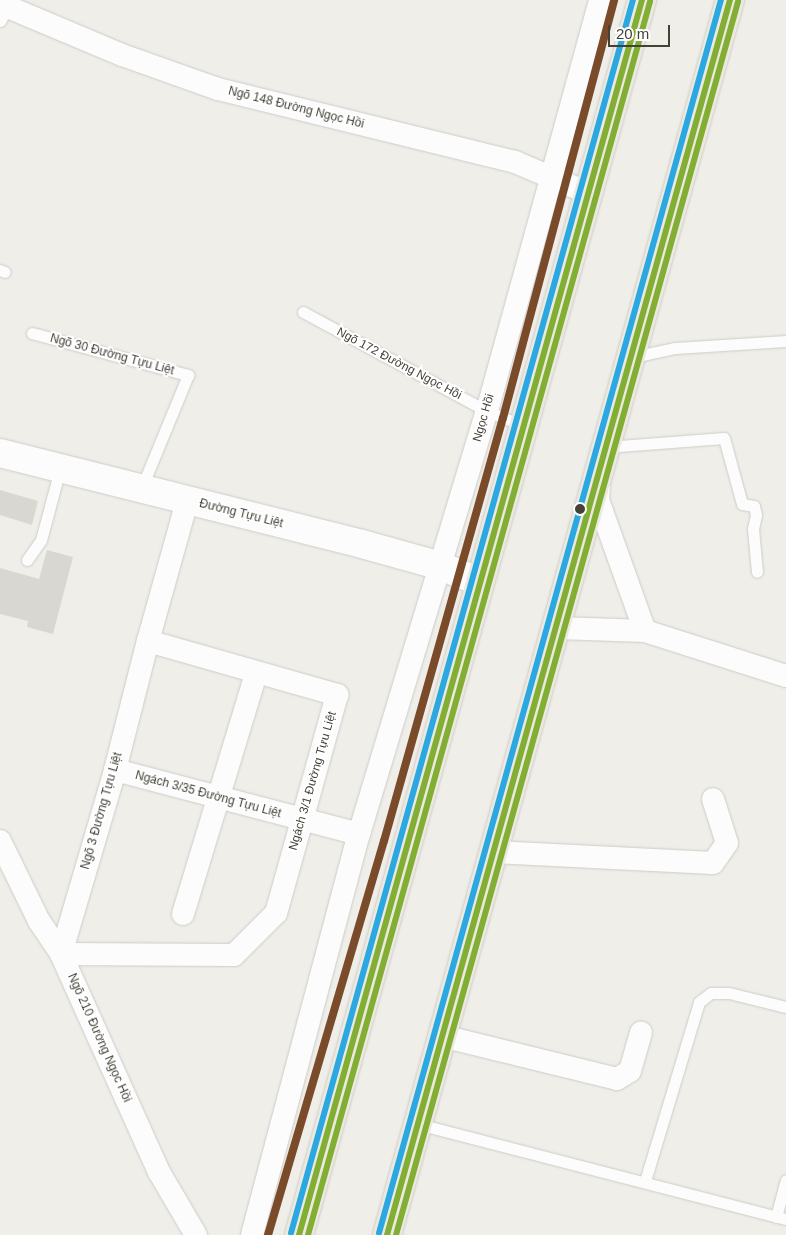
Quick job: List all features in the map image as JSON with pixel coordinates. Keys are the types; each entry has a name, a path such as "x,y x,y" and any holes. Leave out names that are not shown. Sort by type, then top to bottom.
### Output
{"highway":[{"path":"299,1235 642,0"},
{"path":"387,1235 558,628 730,0"}],"street":[{"name":"Ngọc Hồi","path":"252,1235 359,834 486,411 600,0"},
{"name":"Ngõ 148 Đường Ngọc Hồi","path":"3,9 122,55 218,89 516,162 588,193"},
{"name":"Đường Tựu Liệt","path":"0,453 441,566 480,582"},
{"path":"604,456 598,500 645,631"},
{"name":"Ngõ 3 Đường Tựu Liệt","path":"61,954 115,770 187,501"},
{"path":"558,628 645,631 786,676"},
{"name":"Ngách 3/1 Đường Tựu Liệt","path":"61,954 234,955 276,913 337,695 148,641"},
{"path":"183,914 256,673"},
{"name":"Ngách 3/35 Đường Tựu Liệt","path":"115,770 359,834"},
{"path":"494,852 713,863 726,843 713,799"},
{"name":"Ngõ 210 Đường Ngọc Hồi","path":"0,841 39,921 61,954 159,1172 196,1235"},
{"path":"442,1036 617,1079 630,1071 641,1033"}],"lane":[{"name":"Ngõ 172 Đường Ngọc Hồi","path":"303,312 486,411 524,426"},
{"name":"Ngõ 30 Đường Tựu Liệt","path":"32,333 188,375 141,489"},
{"path":"631,357 675,348 786,341"},
{"path":"604,456 724,438 742,504 754,506 756,515 753,529 757,572"},
{"path":"27,560 41,540 60,469"},
{"path":"645,1181 699,1002 711,993 730,994 786,1008"},
{"path":"418,1124 645,1181 781,1218 786,1180"}],"building":[{"path":"0,490 38,501 32,525 0,515"},
{"path":"47,550 73,557 53,634 27,627 28,621 0,614 0,568 39,579"}],"transit line":[{"path":"268,1235 384,841 503,418 614,0"},
{"path":"291,1233 633,0"},
{"path":"299,1235 642,0"},
{"path":"379,1233 721,0"},
{"path":"387,1235 730,0"},
{"path":"308,1235 650,2"},
{"path":"396,1235 738,2"}]}
